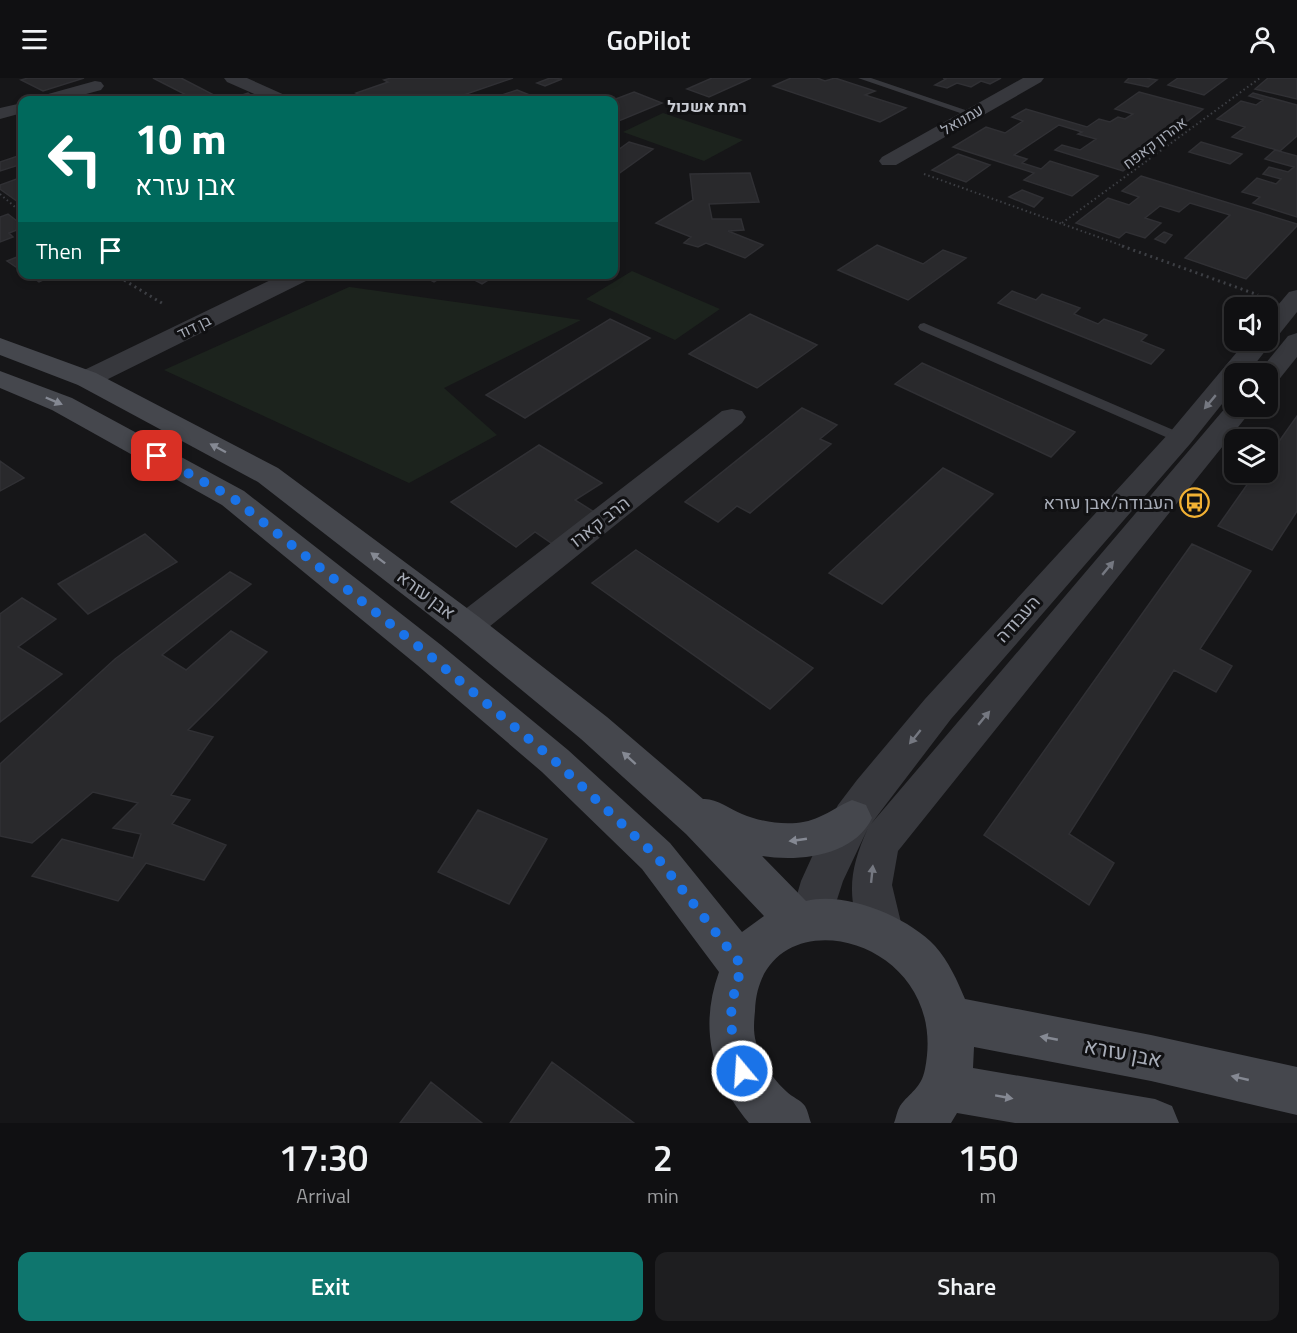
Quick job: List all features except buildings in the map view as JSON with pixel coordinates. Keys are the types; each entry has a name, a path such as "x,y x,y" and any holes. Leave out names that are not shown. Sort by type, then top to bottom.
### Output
{"street":[{"path":"233,78 272,96"},
{"name":"עמנואל","path":"889,161 1035,78"},
{"path":"61,96 95,86"},
{"path":"0,114 18,109"},
{"name":"בן דוד","path":"87,379 292,279"},
{"path":"1278,320 1293,302"},
{"path":"1278,364 1297,341"},
{"name":"אבן עזרא","path":"0,346 87,379 268,475 468,626 594,728 700,821 805,921"},
{"name":"העבודה","path":"805,921 852,818 938,710 1180,438 1252,351"},
{"path":"0,379 62,404 233,498 429,655 555,761 656,856 742,966"},
{"name":"הרב קארו","path":"468,626 732,417"},
{"name":"העבודה","path":"881,931 871,900 871,876 875,856 883,839 1233,417"},
{"path":"673,797 718,823 756,838 794,842 824,835 852,818"},
{"path":"773,1117 742,1071 731,1034 732,998 742,966 757,947 776,932 823,917 848,920 881,931 912,953 935,983 949,1019 952,1053 932,1105 1155,1123"},
{"name":"אבן עזרא","path":"949,1019 1151,1058 1297,1091"}],"lane":[{"path":"862,78 972,114"},
{"path":"924,327 1180,438"}],"path":[{"name":"אהרון קאפח","path":"1061,224 1260,78"},
{"path":"889,161 1061,224 1293,302"},
{"path":"0,194 18,210"},
{"path":"122,279 198,325"}],"shaded area":[{"path":"663,113 743,140 704,161 623,132"},
{"path":"632,271 720,309 675,340 586,299"},
{"path":"349,287 581,320 444,388 497,435 409,483 164,370"}],"place":[{"name":"העבודה/אבן עזרא","path":"1195,503"}],"district":[{"name":"רמת אשכול","path":"707,106"}],"route":[{"path":"157,456 233,498 429,655 555,761 656,856 742,966 732,998 731,1034 742,1071"}]}
